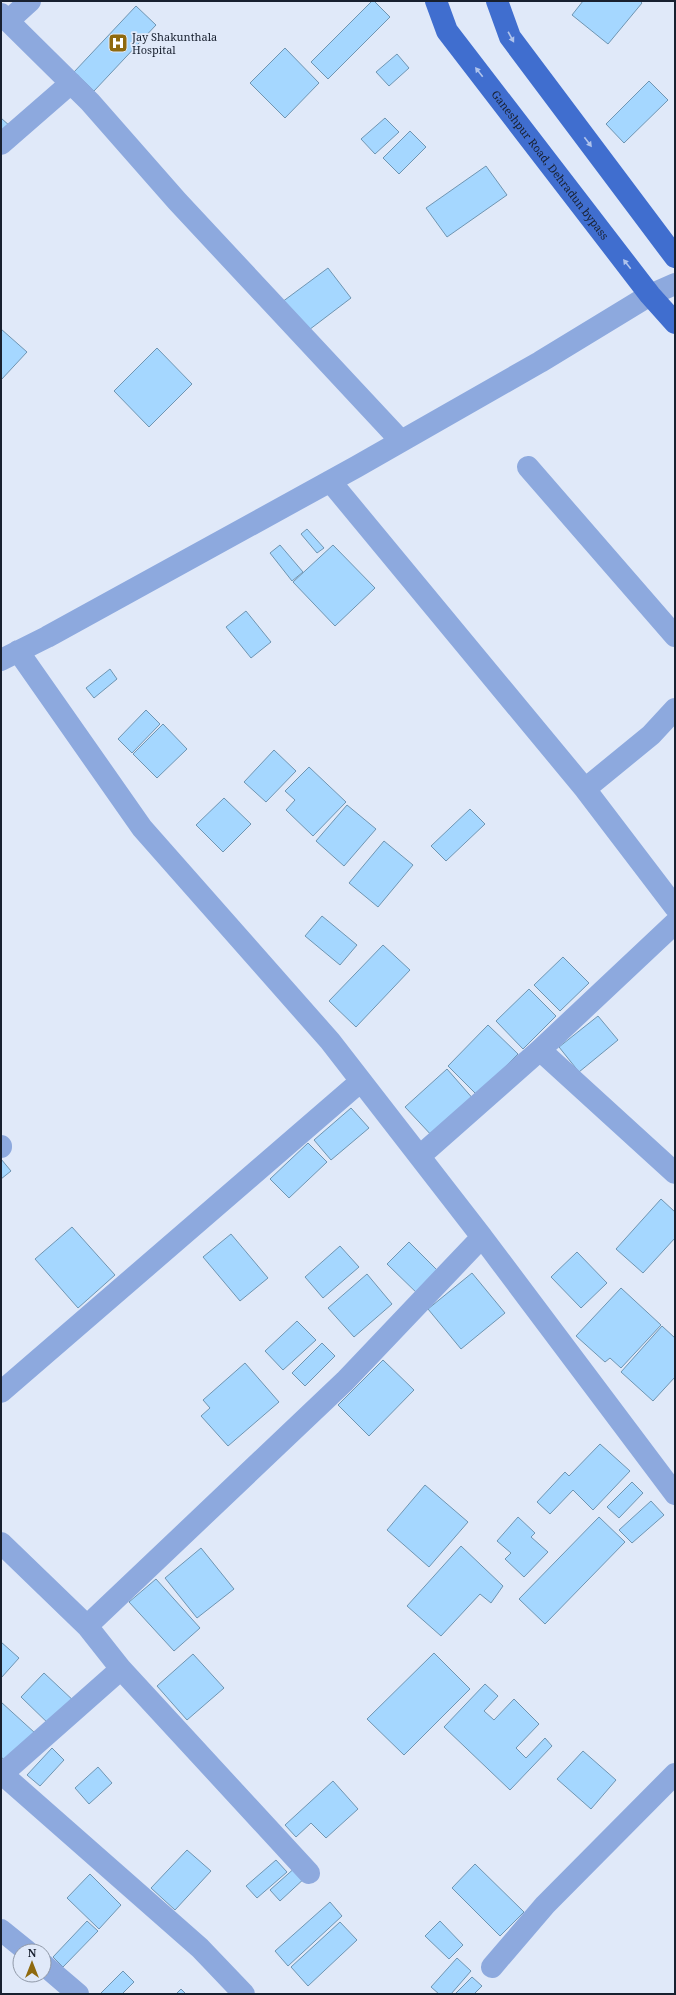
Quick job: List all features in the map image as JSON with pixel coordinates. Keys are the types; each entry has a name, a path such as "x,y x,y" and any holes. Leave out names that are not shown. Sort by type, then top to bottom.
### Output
{"main road":[{"name":"Ganeshpur Road, Dehradun bypass","path":"436,1 447,31 650,295 675,323"},
{"path":"497,1 510,37 675,257"}],"street":[{"path":"30,1 4,18 90,102 177,201 400,441"},
{"path":"1,144 71,84"},
{"path":"675,284 650,295 540,362 330,481 10,656 142,828 330,1041 362,1081 482,1237 675,1494"},
{"path":"528,467 675,636"},
{"path":"330,481 584,789 675,907"},
{"path":"584,789 651,735 675,709"},
{"path":"420,1156 540,1050 675,923"},
{"path":"540,1050 675,1173"},
{"path":"1,1392 362,1081"},
{"path":"87,1626 345,1381 482,1237"},
{"path":"1,1543 87,1626 120,1669 309,1873"},
{"path":"120,1669 1,1774 200,1948 244,1994"},
{"path":"492,1967 545,1905 675,1774"},
{"path":"1,1930 17,1943"},
{"path":"52,1972 78,1994"}],"building":[{"path":"372,1 374,1 390,17 328,79 311,62"},
{"path":"583,1 640,1 642,3 608,44 572,15"},
{"path":"136,6 156,25 94,91 74,72"},
{"path":"285,48 319,83 285,118 250,83"},
{"path":"397,54 409,68 389,86 376,72"},
{"path":"649,81 668,100 624,143 606,124"},
{"path":"1,118 11,127 1,138"},
{"path":"385,118 399,132 375,154 361,139"},
{"path":"410,131 426,147 399,174 383,158"},
{"path":"486,166 507,195 447,237 426,208"},
{"path":"328,268 351,298 301,336 278,305"},
{"path":"1,329 27,352 1,380"},
{"path":"157,348 192,384 149,427 114,391"},
{"path":"307,529 324,548 317,553 301,534"},
{"path":"280,545 303,572 292,581 270,553"},
{"path":"333,545 375,588 335,626 293,582"},
{"path":"246,611 271,642 251,658 226,627"},
{"path":"110,669 117,679 94,698 86,688"},
{"path":"146,710 160,724 132,753 118,739"},
{"path":"163,724 187,749 157,778 133,754"},
{"path":"274,750 296,771 266,802 244,782"},
{"path":"309,767 346,802 313,836 286,810 295,800 285,791"},
{"path":"224,798 251,824 223,852 196,825"},
{"path":"347,805 376,829 344,866 316,841"},
{"path":"470,809 485,824 446,861 431,846"},
{"path":"384,841 413,865 378,907 349,883"},
{"path":"322,916 357,945 340,965 305,936"},
{"path":"383,945 410,970 356,1027 329,1001"},
{"path":"563,957 589,983 560,1011 534,985"},
{"path":"529,989 556,1016 523,1049 496,1021"},
{"path":"598,1016 618,1040 579,1072 559,1047"},
{"path":"488,1025 518,1054 477,1095 448,1066"},
{"path":"447,1069 475,1101 434,1138 405,1107"},
{"path":"351,1108 369,1128 331,1160 314,1140"},
{"path":"308,1143 327,1162 289,1198 270,1179"},
{"path":"1,1159 11,1171 1,1179"},
{"path":"661,1199 675,1212 675,1238 643,1273 616,1249"},
{"path":"72,1227 115,1275 78,1308 35,1259"},
{"path":"231,1234 268,1278 240,1301 203,1257"},
{"path":"409,1242 443,1276 421,1297 387,1264"},
{"path":"340,1246 359,1267 323,1298 305,1277"},
{"path":"577,1252 607,1283 581,1308 551,1277"},
{"path":"472,1273 505,1313 461,1349 428,1309"},
{"path":"367,1274 392,1304 354,1337 328,1308"},
{"path":"621,1288 661,1325 621,1368 610,1358 605,1362 576,1336"},
{"path":"297,1321 316,1340 283,1370 265,1351"},
{"path":"662,1326 675,1338 675,1377 653,1401 621,1372"},
{"path":"322,1343 335,1356 305,1386 292,1373"},
{"path":"383,1360 414,1390 369,1436 338,1405"},
{"path":"245,1363 279,1402 228,1446 201,1416 210,1408 203,1400"},
{"path":"600,1444 630,1471 593,1510 573,1490 550,1514 537,1502 565,1472 569,1476"},
{"path":"632,1482 643,1493 619,1518 607,1507"},
{"path":"425,1485 468,1522 429,1567 387,1530"},
{"path":"651,1501 664,1515 632,1543 619,1530"},
{"path":"518,1517 535,1533 531,1537 548,1552 524,1577 505,1559 511,1553 497,1541"},
{"path":"599,1517 625,1542 545,1624 519,1599"},
{"path":"461,1546 503,1586 491,1603 480,1594 441,1636 407,1606"},
{"path":"201,1548 234,1589 197,1618 165,1578"},
{"path":"156,1579 200,1628 174,1651 129,1602"},
{"path":"1,1642 19,1658 1,1678"},
{"path":"434,1653 470,1689 404,1755 367,1719"},
{"path":"193,1654 224,1688 187,1720 157,1686"},
{"path":"44,1673 76,1703 53,1728 21,1697"},
{"path":"485,1684 498,1696 484,1711 494,1720 514,1699 539,1724 516,1748 526,1758 545,1738 552,1746 510,1790 444,1727"},
{"path":"1,1702 35,1733 8,1763 1,1757"},
{"path":"52,1748 64,1760 40,1786 27,1775"},
{"path":"583,1751 616,1780 591,1809 557,1779"},
{"path":"98,1767 112,1783 89,1804 75,1788"},
{"path":"333,1781 358,1809 326,1838 311,1823 296,1837 285,1825"},
{"path":"187,1850 211,1871 175,1910 151,1888"},
{"path":"276,1860 287,1872 257,1898 246,1886"},
{"path":"475,1864 524,1912 500,1936 452,1888"},
{"path":"297,1866 307,1876 280,1901 270,1890"},
{"path":"90,1874 121,1905 99,1929 67,1898"},
{"path":"330,1902 342,1916 288,1966 275,1951"},
{"path":"87,1921 98,1931 63,1967 53,1957"},
{"path":"440,1921 463,1945 449,1959 425,1936"},
{"path":"340,1922 357,1940 308,1986 291,1967"},
{"path":"457,1958 471,1971 451,1994 439,1994 431,1987"},
{"path":"123,1971 134,1982 122,1994 100,1994"},
{"path":"472,1977 482,1986 474,1994 455,1994"},
{"path":"181,1989 186,1994 176,1994"}],"place":[{"name":"Jay Shakunthala Hospital","path":"118,43"}]}
